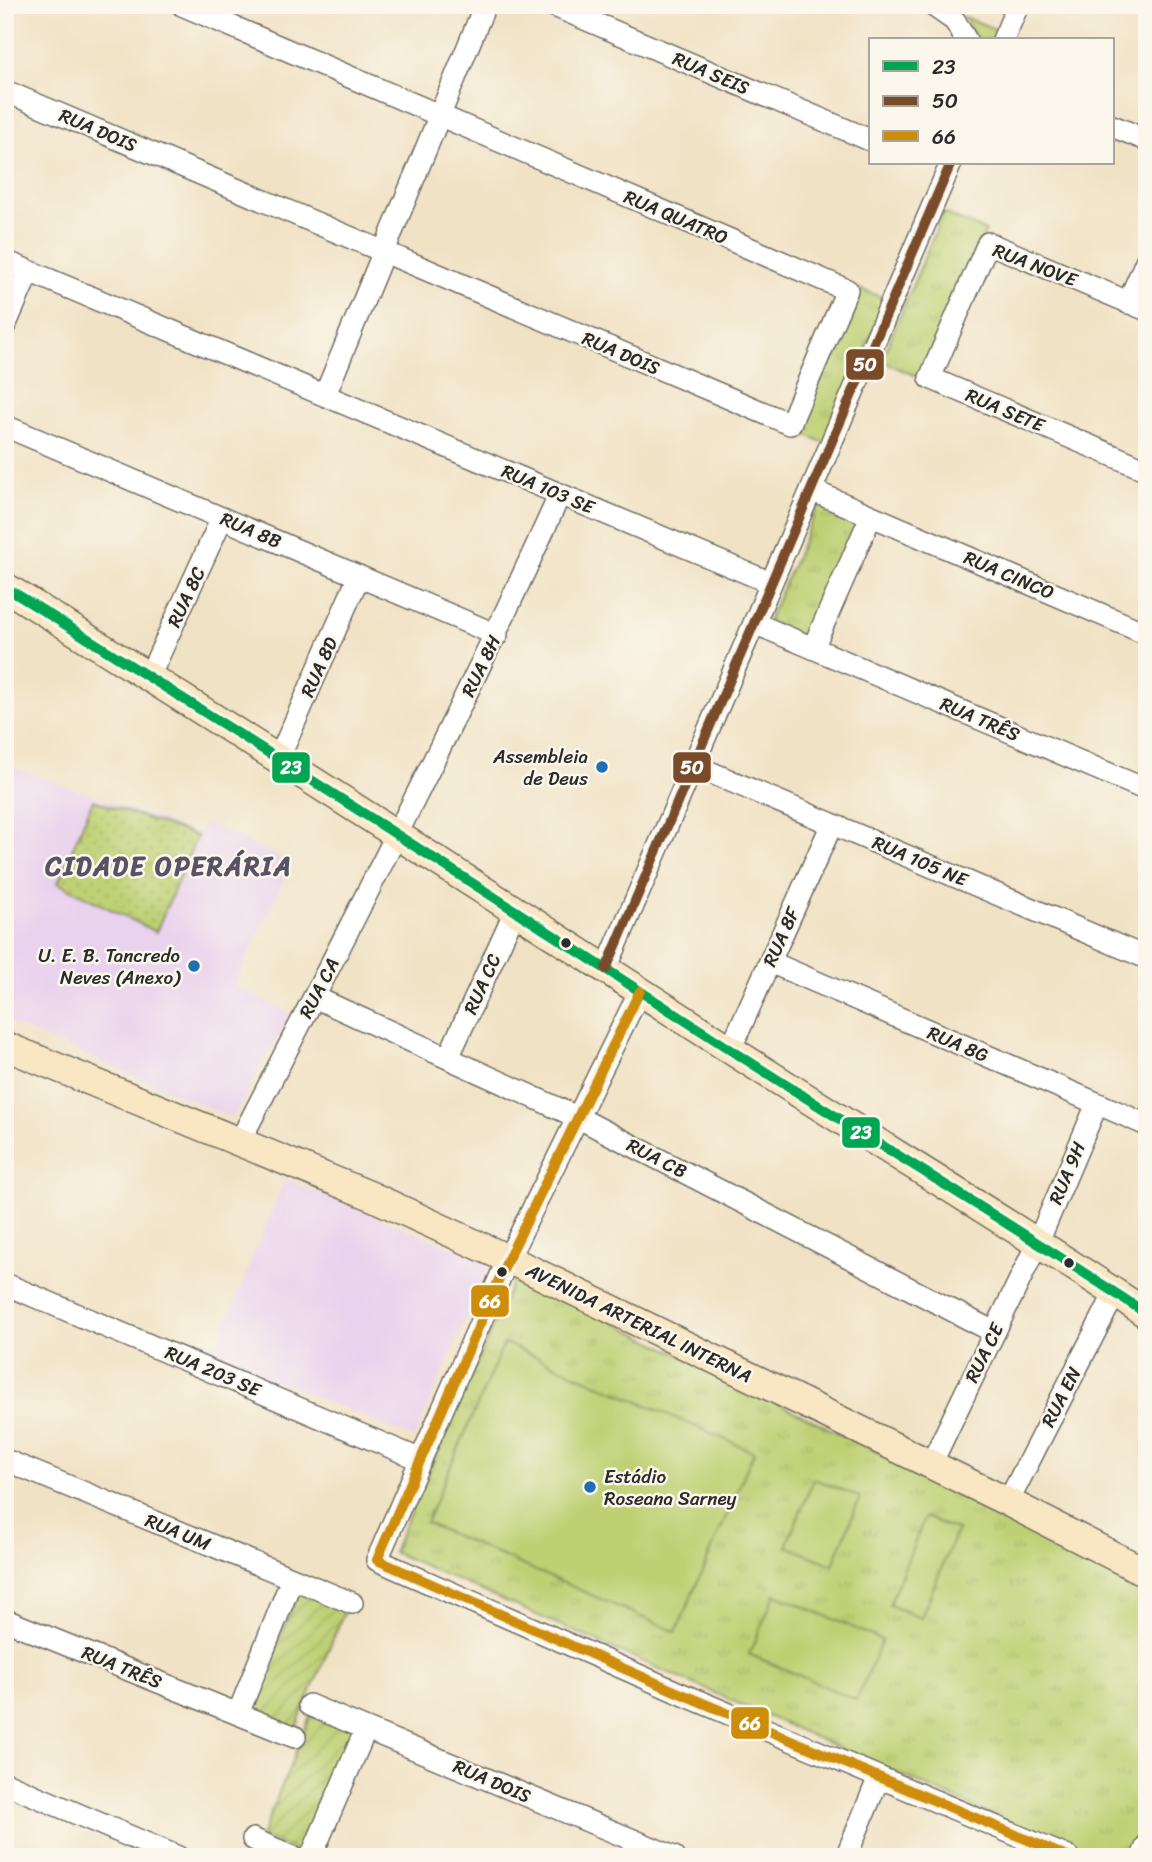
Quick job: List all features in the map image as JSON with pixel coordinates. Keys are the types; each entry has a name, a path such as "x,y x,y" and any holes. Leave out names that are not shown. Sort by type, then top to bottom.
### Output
{"main road":[{"path":"5,587 279,758 730,1050 1038,1242 1147,1314"},
{"name":"AVENIDA ARTERIAL INTERNA","path":"5,1046 369,1195 508,1259 931,1464 1147,1573"}],"street":[{"name":"RUA QUATRO","path":"182,5 847,290 819,356"},
{"path":"325,396 485,5"},
{"name":"RUA SEIS","path":"552,5 869,140"},
{"path":"932,5 948,15 959,36"},
{"path":"1004,38 1018,5"},
{"name":"RUA DOIS","path":"5,91 790,424 819,356"},
{"path":"1114,126 1147,140"},
{"path":"606,969 951,164"},
{"name":"RUA NOVE","path":"959,311 988,243 1138,307"},
{"path":"1138,307 1147,260"},
{"name":"RUA 103 SE","path":"5,261 771,583"},
{"path":"5,326 29,271"},
{"name":"RUA SETE","path":"959,311 930,378 1147,470"},
{"name":"RUA 8B","path":"5,426 496,635"},
{"name":"RUA CINCO","path":"811,490 1147,635"},
{"name":"RUA 8H","path":"398,835 496,635 560,494"},
{"path":"813,648 871,516"},
{"name":"RUA 8C","path":"149,677 222,518"},
{"name":"RUA 8D","path":"279,758 359,576"},
{"name":"RUA TRÊS","path":"754,623 1147,790"},
{"name":"RUA 105 NE","path":"693,765 1147,958"},
{"name":"RUA 8F","path":"730,1050 832,824"},
{"name":"RUA CA","path":"240,1141 398,835"},
{"name":"RUA CC","path":"448,1058 515,911"},
{"name":"RUA 8G","path":"770,962 1147,1125"},
{"path":"640,991 508,1259 377,1560 677,1692 1068,1857"},
{"name":"RUA CB","path":"314,997 578,1117 995,1332"},
{"name":"RUA 9H","path":"1038,1242 1097,1104"},
{"name":"RUA CE","path":"931,1464 1038,1242"},
{"name":"RUA 203 SE","path":"5,1284 421,1460"},
{"name":"RUA EN","path":"1007,1502 1115,1293"},
{"name":"RUA UM","path":"5,1460 352,1603"},
{"path":"238,1714 292,1579"},
{"name":"RUA TRÊS","path":"5,1620 295,1737"},
{"name":"RUA DOIS","path":"309,1705 674,1857"},
{"path":"311,1857 366,1729"},
{"path":"849,1851 879,1777"},
{"path":"5,1783 176,1856"},
{"path":"253,1839 293,1857"},
{"path":"1142,1857 1147,1844"}],"shaded area":[{"path":"5,764 199,834 204,822 292,863 234,984 290,1014 233,1118 5,1021"},
{"path":"285,1179 490,1263 414,1438 287,1385 325,1298 285,1386 212,1355"}],"green space":[{"path":"964,17 998,30 994,38 976,38"},
{"path":"943,213 986,231 921,378 881,361"},
{"path":"859,289 887,299 825,443 797,431"},
{"path":"821,500 862,518 808,639 768,621"},
{"path":"93,800 197,836 156,932 58,883"},
{"path":"516,1274 1147,1585 1147,1825 1134,1857 1088,1857 393,1552"},
{"name":"Estádio Roseana Sarney","path":"504,1343 754,1452 676,1632 426,1523"},
{"path":"814,1479 860,1497 833,1565 786,1546"},
{"path":"925,1517 957,1530 921,1618 889,1605"},
{"path":"301,1586 347,1605 295,1730 250,1711"},
{"path":"775,1594 882,1640 856,1700 749,1654"},
{"path":"312,1712 354,1728 303,1854 261,1837"}],"transit line":[{"name":"50","path":"606,969 951,164"},
{"name":"23","path":"5,587 1147,1314"},
{"name":"66","path":"640,991 508,1259 377,1560 677,1692 1068,1857"}],"place":[{"name":"Assembleia de Deus","path":"602,767"},
{"name":"U. E. B. Tancredo Neves (Anexo)","path":"194,966"},
{"name":"Estádio Roseana Sarney","path":"590,1487"}],"district":[{"name":"CIDADE OPERÁRIA","path":"169,866"}]}
